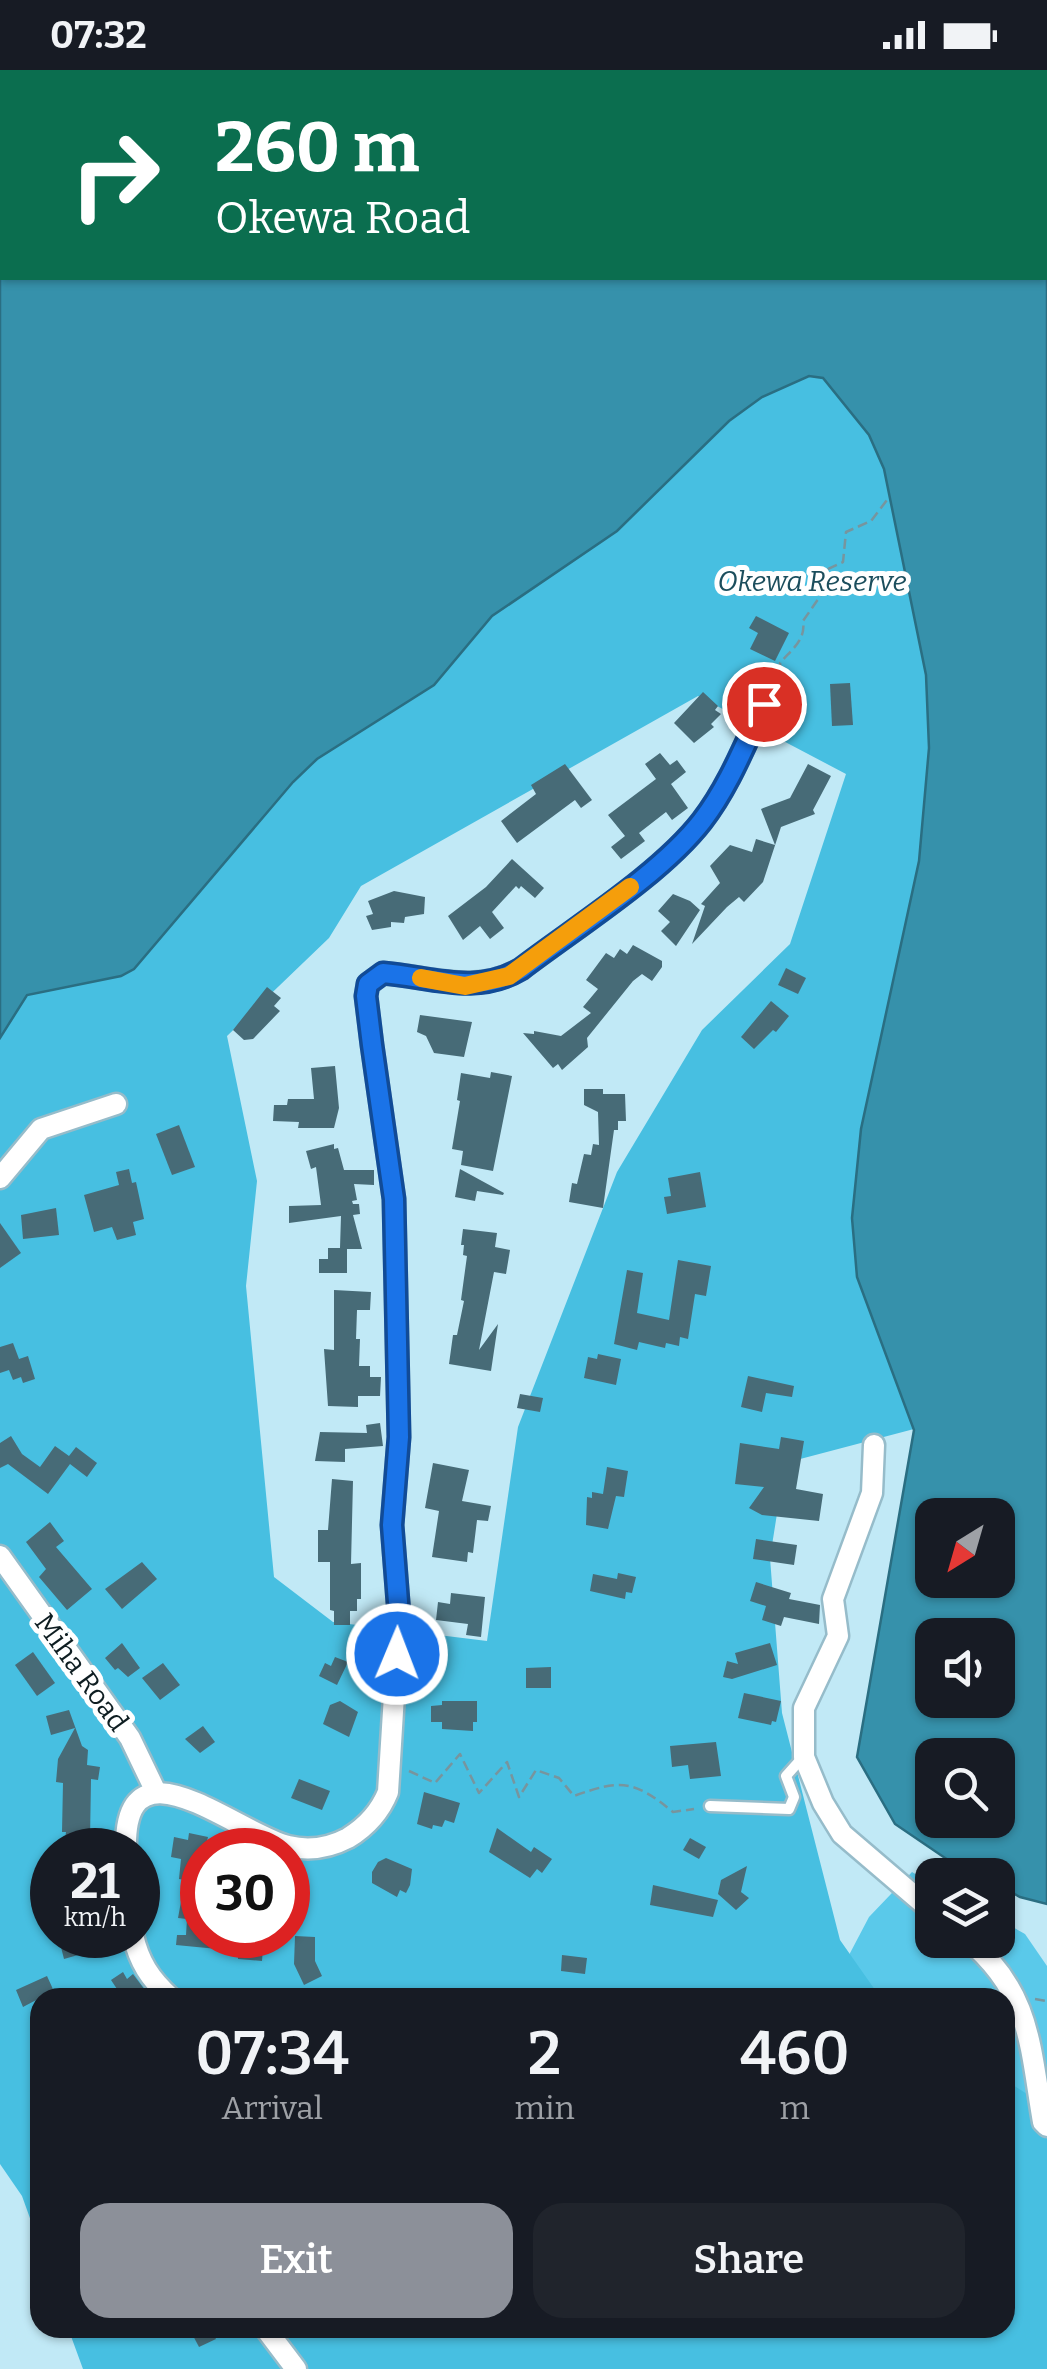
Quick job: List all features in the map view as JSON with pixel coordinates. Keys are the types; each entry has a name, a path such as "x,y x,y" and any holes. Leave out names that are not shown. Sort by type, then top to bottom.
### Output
{"street":[{"path":"125,1828 131,1807 146,1794 175,1794 270,1840 313,1849 342,1841 374,1816 388,1792 399,1615 392,1525 399,1437 394,1218 390,1156 366,996 372,979 383,973 465,986 494,981 521,969 664,861 690,836 728,781 764,704"},
{"path":"0,1178 40,1129 116,1104"},
{"path":"874,1445 872,1493 833,1599 838,1636 804,1708 804,1756 823,1803 842,1834 915,1896"},
{"name":"Miha Road","path":"0,1556 130,1738 156,1792"},
{"path":"138,1958 160,1988"},
{"path":"989,1958 1013,1988"},
{"path":"1015,1994 1026,2024 1047,2126"},
{"path":"273,2338 296,2369"}],"lane":[{"path":"710,1806 789,1809 794,1798 786,1776 804,1756"}],"path":[{"path":"764,704 776,682 780,662 798,644 804,632 803,621 821,595 818,582 826,570 842,562 846,532 871,521 887,500"},
{"path":"391,1770 410,1771 435,1783 460,1754 479,1793 507,1762 519,1797 536,1770 558,1778 574,1796 610,1784 648,1790 673,1812 710,1806"}],"shaded area":[{"path":"0,280 1047,280 1047,1904 1015,1894 1015,1858 945,1858 916,1838 1015,1838 1015,1738 915,1738 915,1838 895,1824 857,1757 914,1430 857,1277 852,1218 861,1129 919,861 929,748 926,675 884,469 869,435 823,378 809,376 762,397 729,421 617,531 492,616 434,685 317,759 134,969 121,976 27,995 0,1038"},
{"path":"912,1872 915,1958 1015,1958 1015,1928 1025,1934 1047,1966 1047,2219 1015,2186 1015,1988 832,1988 869,1917"}],"green space":[{"name":"Okewa Reserve","path":"809,376 823,378 869,435 884,469 927,675 929,749 919,861 861,1129 852,1218 857,1277 914,1429 785,1463 770,1558 782,1713 840,1940 874,1988 30,1988 30,2218 22,2196 0,2164 0,1038 27,995 121,976 134,969 317,759 434,685 492,616 617,531 729,421 762,397","holes":["698,696 846,774 790,944 702,1030 617,1172 518,1427 487,1641 333,1622 274,1577 246,1286 257,1181 227,1036 329,938 361,886"]},
{"path":"1015,2086 1027,2094 1047,2092 1047,2369 83,2369 72,2338 1015,2338"}],"building":[{"path":"756,616 789,633 775,661 750,649 758,633 749,628"},
{"path":"850,683 853,725 832,726 830,684"},
{"path":"703,692 721,714 711,724 714,727 694,743 674,723"},
{"path":"660,753 670,765 677,760 686,772 671,784 688,808 672,820 666,812 639,833 645,841 621,859 611,847 625,836 608,815 656,779 645,764"},
{"path":"565,764 592,800 581,808 575,800 517,843 501,821 536,794 531,785"},
{"path":"808,764 831,776 813,810 815,814 781,827 763,882 744,902 739,897 727,907 692,944 705,906 701,904 720,883 710,866 730,845 752,852 756,839 775,845 761,809 790,798"},
{"path":"512,859 544,888 535,898 516,886 492,912 504,928 490,939 480,926 463,940 448,916 486,887"},
{"path":"394,891 425,897 424,914 372,930 366,916 373,914 368,901"},
{"path":"673,894 700,910 676,946 661,931 670,922 658,911"},
{"path":"633,945 662,961 662,967 652,981 642,974 633,981 587,1038 588,1047 562,1070 558,1064 553,1068 523,1033 561,1036 591,1013 583,1007 598,989 586,980 606,953 614,958 620,949 627,954"},
{"path":"786,968 806,978 798,994 778,985"},
{"path":"267,987 281,998 274,1006 280,1011 253,1039 244,1040 233,1030"},
{"path":"771,1001 789,1016 754,1049 741,1037"},
{"path":"420,1015 472,1022 464,1057 434,1053 426,1036 417,1032"},
{"path":"335,1066 339,1108 334,1128 298,1128 299,1122 273,1121 274,1105 287,1105 288,1099 314,1099 311,1068"},
{"path":"491,1072 512,1076 493,1171 461,1165 463,1151 452,1149 461,1073 490,1078"},
{"path":"584,1089 625,1094 626,1121 618,1121 618,1130 614,1130 603,1208 569,1202 584,1154 591,1155 593,1144 599,1145 598,1112 584,1105"},
{"path":"179,1125 195,1167 172,1175 156,1134"},
{"path":"334,1144 344,1170 374,1170 374,1185 354,1184 357,1200 352,1201 359,1204 360,1214 353,1215 362,1249 347,1249 347,1273 319,1273 319,1259 328,1259 328,1248 340,1248 341,1216 289,1223 289,1206 321,1205 316,1167 311,1169 306,1151"},
{"path":"129,1169 144,1219 133,1222 136,1235 117,1240 112,1227 94,1232 84,1195 119,1185 116,1172"},
{"path":"460,1169 503,1195 477,1191 475,1201 455,1197"},
{"path":"700,1172 706,1207 667,1214 664,1197 671,1196 668,1178"},
{"path":"56,1208 59,1235 23,1239 21,1215"},
{"path":"0,1223 21,1253 0,1268"},
{"path":"463,1229 497,1233 495,1247 510,1250 506,1274 494,1272 479,1350 498,1324 491,1371 449,1364 464,1301 461,1300 467,1256 463,1255 461,1245"},
{"path":"678,1260 711,1266 706,1296 695,1294 688,1339 680,1337 679,1346 666,1343 665,1348 639,1342 637,1350 614,1344 627,1270 643,1273 637,1313 669,1320"},
{"path":"334,1290 371,1292 370,1310 357,1310 356,1339 360,1339 359,1366 370,1366 370,1377 381,1377 380,1396 358,1396 358,1407 328,1406 324,1349 334,1350"},
{"path":"13,1343 19,1359 28,1356 35,1379 23,1383 21,1377 13,1380 9,1370 0,1373 0,1347"},
{"path":"598,1354 621,1359 616,1385 584,1378 588,1357 597,1359"},
{"path":"748,1376 794,1386 792,1397 766,1393 762,1412 741,1407"},
{"path":"520,1394 543,1398 540,1412 517,1408"},
{"path":"380,1423 383,1446 345,1449 345,1462 315,1461 320,1432 367,1433 366,1425"},
{"path":"11,1436 22,1454 40,1467 55,1446 69,1456 76,1447 97,1463 87,1477 70,1464 48,1494 8,1464 0,1468 0,1443"},
{"path":"781,1437 804,1441 796,1489 823,1494 819,1521 762,1515 749,1508 764,1487 735,1484 740,1443 779,1449"},
{"path":"433,1463 469,1470 462,1501 491,1506 488,1521 477,1520 473,1553 468,1552 467,1562 432,1557 439,1511 425,1508"},
{"path":"607,1467 628,1471 624,1497 616,1496 608,1529 586,1525 587,1497 592,1498 592,1492 603,1494"},
{"path":"332,1479 353,1481 351,1564 361,1563 361,1599 357,1599 357,1611 350,1611 350,1625 334,1625 334,1611 330,1610 330,1562 318,1562 318,1530 328,1530"},
{"path":"50,1522 64,1541 56,1547 92,1589 67,1610 39,1577 46,1569 26,1542"},
{"path":"756,1539 797,1545 794,1565 753,1559"},
{"path":"142,1562 157,1579 122,1609 105,1589"},
{"path":"618,1573 636,1577 632,1593 626,1592 625,1599 590,1591 593,1574 617,1579"},
{"path":"756,1582 791,1593 789,1599 820,1605 819,1624 784,1617 781,1626 762,1620 766,1606 750,1601"},
{"path":"451,1593 485,1597 481,1637 466,1635 468,1624 436,1620 438,1602 450,1604"},
{"path":"122,1643 140,1668 128,1677 105,1658"},
{"path":"770,1643 777,1665 732,1679 723,1677 727,1661 738,1664 735,1653"},
{"path":"33,1652 55,1683 37,1696 15,1665"},
{"path":"335,1657 348,1662 337,1685 319,1676 325,1663 331,1666"},
{"path":"163,1663 180,1685 160,1700 142,1678"},
{"path":"551,1667 551,1688 526,1688 526,1668"},
{"path":"744,1693 781,1701 776,1722 771,1725 738,1718"},
{"path":"340,1701 358,1712 349,1737 323,1724 330,1705"},
{"path":"442,1701 477,1701 473,1731 442,1729 442,1722 431,1722 431,1706 442,1705"},
{"path":"69,1710 82,1746 88,1750 87,1765 100,1767 98,1780 91,1779 90,1828 62,1828 63,1783 56,1782 58,1759 75,1728 51,1735 46,1716"},
{"path":"203,1726 215,1742 200,1753 185,1739"},
{"path":"716,1742 721,1776 690,1779 688,1765 672,1767 670,1746"},
{"path":"299,1779 330,1791 322,1810 291,1798"},
{"path":"424,1792 460,1803 454,1823 445,1820 442,1827 433,1825 432,1829 417,1824"},
{"path":"497,1828 531,1852 534,1847 552,1859 542,1873 537,1869 530,1878 489,1852"},
{"path":"174,1837 180,1838 180,1859 171,1857"},
{"path":"690,1838 706,1847 699,1859 683,1850"},
{"path":"386,1858 412,1869 406,1893 400,1890 397,1897 372,1883 372,1872"},
{"path":"747,1866 741,1892 749,1898 736,1910 718,1894 721,1880"},
{"path":"653,1885 718,1900 713,1917 650,1905"},
{"path":"310,1937 315,1937 315,1961 322,1976 304,1985 294,1958 310,1958"},
{"path":"562,1955 587,1958 585,1974 561,1971"},
{"path":"123,1972 127,1979 133,1974 144,1988 116,1988 111,1980"},
{"path":"47,1976 52,1988 30,1988 30,2003 23,2007 16,1990"},
{"path":"194,2338 216,2339 199,2347"}],"slow traffic":[{"path":"421,978 465,986 509,976 630,887"}],"route":[{"path":"397,1654 399,1615 392,1525 399,1437 394,1199 366,996 368,984 383,973 465,986 494,981 521,969 664,861 690,836 728,781 764,704"}]}
